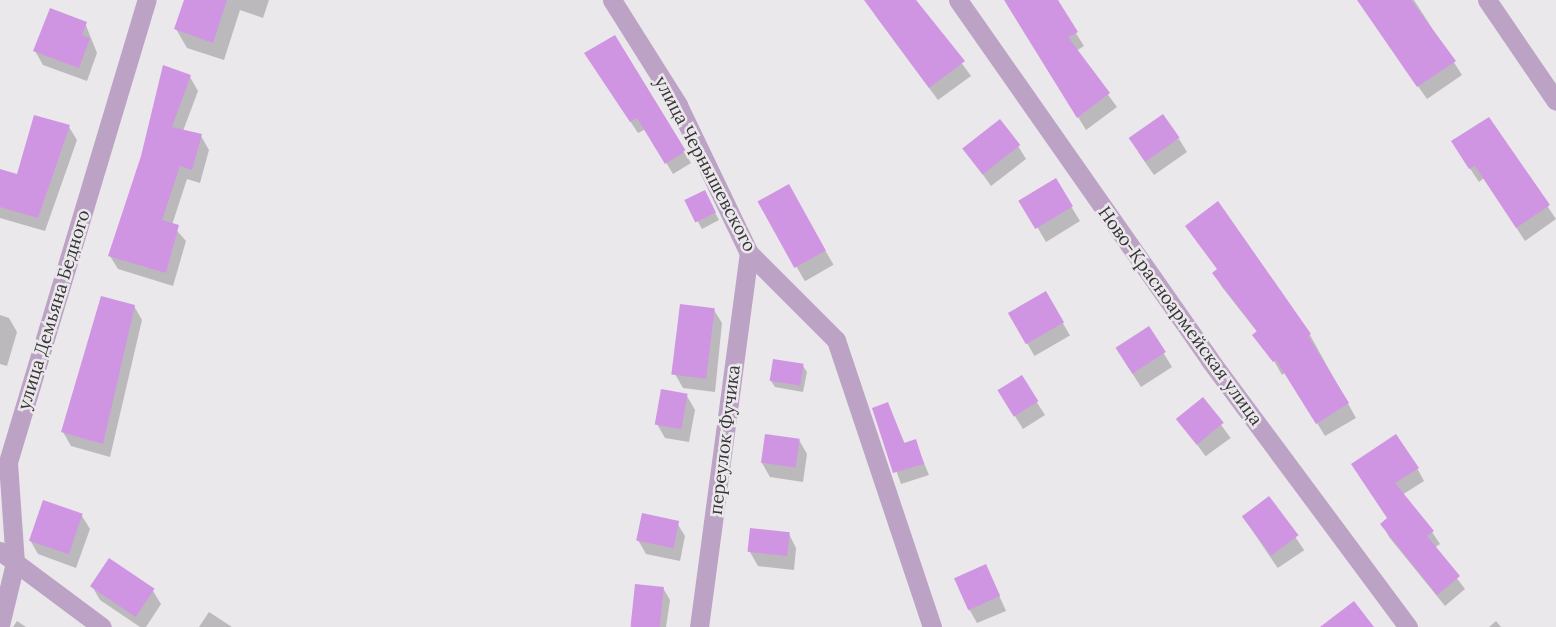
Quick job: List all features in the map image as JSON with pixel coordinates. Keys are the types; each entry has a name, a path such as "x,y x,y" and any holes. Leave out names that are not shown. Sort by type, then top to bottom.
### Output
{"street":[{"name":"улица Демьяна Бедного","path":"0,625 7,557 8,462 147,0"},
{"name":"улица Чернышевского","path":"612,0 678,105 749,253 836,340 932,627"},
{"name":"Ново-Красноармейская улица","path":"958,0 1201,348 1408,627"},
{"path":"1487,0 1556,101"},
{"name":"переулок Фучика","path":"699,627 749,253"},
{"path":"7,557 102,627"}],"building":[{"path":"184,0 227,0 213,43 174,29"},
{"path":"864,0 916,0 965,61 929,88"},
{"path":"1004,0 1058,0 1078,32 1068,37 1110,93 1077,118"},
{"path":"1357,0 1411,0 1456,61 1417,87"},
{"path":"50,8 87,22 82,35 90,38 79,68 33,51"},
{"path":"615,35 686,151 665,164 637,118 630,122 584,53"},
{"path":"163,65 191,75 172,127 202,134 192,170 180,166 162,220 179,225 166,273 108,256 141,156"},
{"path":"1163,114 1180,138 1145,162 1129,138"},
{"path":"34,115 70,125 38,218 0,207 0,169 17,174"},
{"path":"1489,117 1550,205 1516,228 1475,166 1469,169 1451,141"},
{"path":"1000,119 1020,145 982,175 962,149"},
{"path":"1056,178 1073,206 1035,229 1018,201"},
{"path":"789,184 826,250 794,268 758,201"},
{"path":"705,190 716,212 695,223 684,200"},
{"path":"1218,201 1311,334 1308,336 1349,403 1316,424 1276,360 1273,362 1252,335 1257,331 1212,273 1217,269 1185,226"},
{"path":"1046,291 1064,322 1026,344 1008,313"},
{"path":"101,296 135,305 103,444 61,432"},
{"path":"680,304 715,308 706,379 671,374"},
{"path":"1149,326 1166,352 1132,374 1115,348"},
{"path":"773,359 804,364 800,386 770,381"},
{"path":"1022,375 1038,401 1014,417 997,390"},
{"path":"661,389 688,394 681,429 655,424"},
{"path":"1203,397 1224,423 1197,445 1176,419"},
{"path":"888,402 904,443 916,439 924,464 893,473 872,408"},
{"path":"765,434 800,439 796,468 761,463"},
{"path":"1396,434 1419,468 1395,483 1434,531 1427,536 1460,576 1437,595 1380,524 1387,518 1351,464"},
{"path":"1269,496 1298,535 1271,556 1242,516"},
{"path":"43,500 83,514 69,554 29,541"},
{"path":"642,513 679,521 673,548 636,540"},
{"path":"750,528 790,532 787,556 747,552"},
{"path":"109,558 155,589 136,617 90,586"},
{"path":"986,564 1000,596 968,610 954,578"},
{"path":"635,584 664,587 660,627 631,627"},
{"path":"1354,601 1374,627 1320,627"}]}
